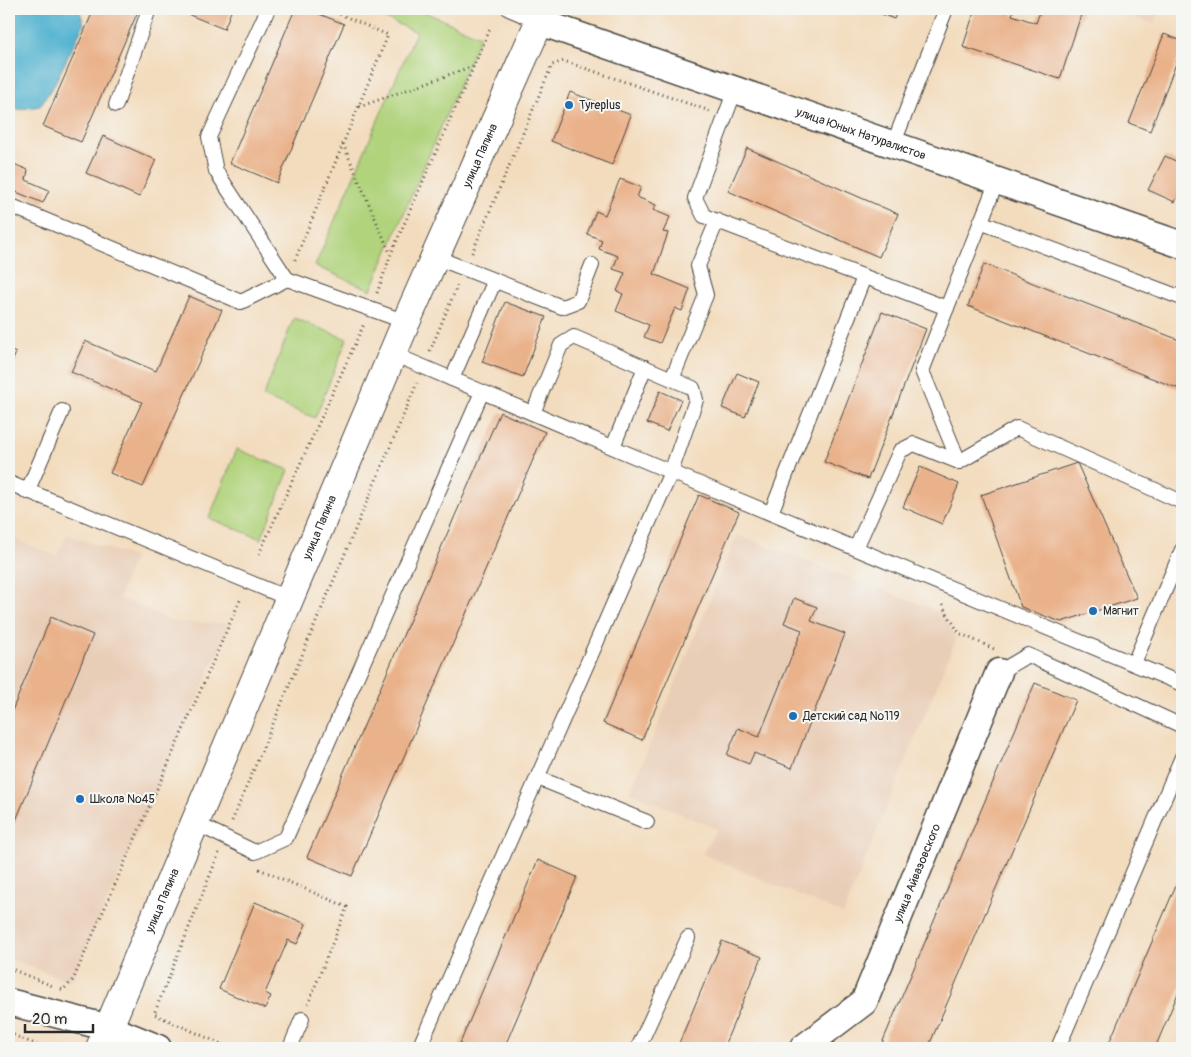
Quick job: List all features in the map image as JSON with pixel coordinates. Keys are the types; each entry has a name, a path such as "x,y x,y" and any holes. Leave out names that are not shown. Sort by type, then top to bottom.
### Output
{"street":[{"name":"улица Юных Натуралистов","path":"542,16 735,90 1182,245"},
{"name":"улица Папина","path":"104,1038 406,322 542,16"},
{"name":"улица Айвазовского","path":"803,1048 864,1002 999,672"},
{"path":"9,1002 104,1038 158,1048"}],"lane":[{"path":"116,104 149,9"},
{"path":"268,9 208,136 216,171 287,279 406,322"},
{"path":"509,9 542,16"},
{"path":"893,145 946,9"},
{"path":"735,90 695,198 704,216 947,308"},
{"path":"959,462 922,371 997,181"},
{"path":"9,205 241,302 287,279"},
{"path":"672,379 706,295 698,266 717,221"},
{"path":"980,222 1182,298"},
{"path":"435,257 562,307 578,301 592,265"},
{"path":"771,514 864,277"},
{"path":"452,379 495,280"},
{"path":"419,1048 671,472 696,400 693,388 574,337 561,345 533,413"},
{"path":"393,354 771,514 1182,684"},
{"path":"613,447 645,367"},
{"path":"195,823 256,852 286,838 482,392"},
{"path":"26,492 62,411"},
{"path":"959,462 1017,428 1182,502"},
{"path":"856,548 900,450 914,444 959,462"},
{"path":"9,484 290,598"},
{"path":"1134,663 1182,550"},
{"path":"999,672 1028,655 1182,726"},
{"path":"1058,1048 1182,758"},
{"path":"538,778 648,822"},
{"path":"638,1048 688,938"},
{"path":"290,1048 302,1019"}],"path":[{"path":"287,279 388,36 328,9"},
{"path":"259,554 372,309 390,254 491,27"},
{"path":"230,1048 154,1014 219,852 552,65 564,61 725,116"},
{"path":"358,107 474,66"},
{"path":"343,143 390,254"},
{"path":"9,968 63,990 73,980 248,582"},
{"path":"219,852 228,856"},
{"path":"256,868 348,907 302,1019"},
{"path":"9,1033 37,1045"},
{"path":"1180,1048 1182,1042"}],"shaded area":[{"path":"1106,9 1160,9 1154,24"},
{"name":"Школа №45","path":"67,535 134,557 119,598 174,622 231,623 71,982 9,958 9,537 56,556"},
{"name":"Детский сад №119","path":"737,535 943,613 956,639 843,914 702,854 717,829 630,792"}],"green space":[{"path":"364,9 417,9 480,36 371,290 315,266 416,32"},
{"path":"294,318 347,339 315,418 263,397"},
{"path":"237,449 289,470 261,539 209,518"}],"water":[{"path":"9,9 79,9 84,24 54,85 40,106 9,111"}],"building":[{"path":"94,9 139,9 81,142 43,126"},
{"path":"175,9 232,9 224,29"},
{"path":"295,9 307,9 344,24 277,183 230,163"},
{"path":"869,9 898,9 894,19"},
{"path":"975,9 1014,9 1012,15 1036,23 1041,9 1083,9 1060,79 963,47"},
{"path":"1164,34 1182,41 1182,48 1150,131 1129,123"},
{"path":"570,92 631,115 612,165 551,141"},
{"path":"103,136 156,160 139,197 86,173"},
{"path":"747,148 898,214 879,257 728,191"},
{"path":"1165,156 1182,164 1182,188 1175,202 1148,190"},
{"path":"9,162 28,170 26,180 49,190 43,203 9,189"},
{"path":"620,179 641,187 637,197 656,205 653,210 670,217 663,232 668,233 654,274 690,289 682,311 675,308 660,343 644,337 649,325 616,311 623,294 617,291 625,273 613,269 618,256 599,249 602,240 587,234 596,211 605,215"},
{"path":"984,264 1182,341 1182,390 968,306"},
{"path":"189,296 222,310 143,487 110,473 142,402 71,372 85,341 156,371"},
{"path":"505,302 546,317 523,377 482,362"},
{"path":"882,312 926,329 868,479 824,462"},
{"path":"9,350 16,353 9,369"},
{"path":"737,373 759,382 745,417 722,408"},
{"path":"660,391 681,400 667,431 647,423"},
{"path":"500,412 545,432 352,876 307,857"},
{"path":"1077,463 1137,598 1061,622 1021,607 981,495"},
{"path":"920,467 959,484 942,524 903,507"},
{"path":"699,495 739,512 642,740 603,723"},
{"path":"794,598 817,607 811,621 845,634 792,768 754,753 749,764 727,755 738,728 759,737 802,630 784,623"},
{"path":"51,617 93,635 9,837 9,718"},
{"path":"1035,683 1076,700 928,1048 880,1048"},
{"path":"538,860 577,877 504,1048 458,1048"},
{"path":"1182,871 1182,984 1155,1048 1107,1048"},
{"path":"255,902 306,924 297,944 288,940 265,993 271,996 265,1009 219,989"},
{"path":"722,941 762,957 723,1048 677,1048"}],"place":[{"name":"Tyreplus","path":"569,105"},
{"name":"Магнит","path":"1093,611"},
{"name":"Детский сад №119","path":"793,716"},
{"name":"Школа №45","path":"80,799"}]}
